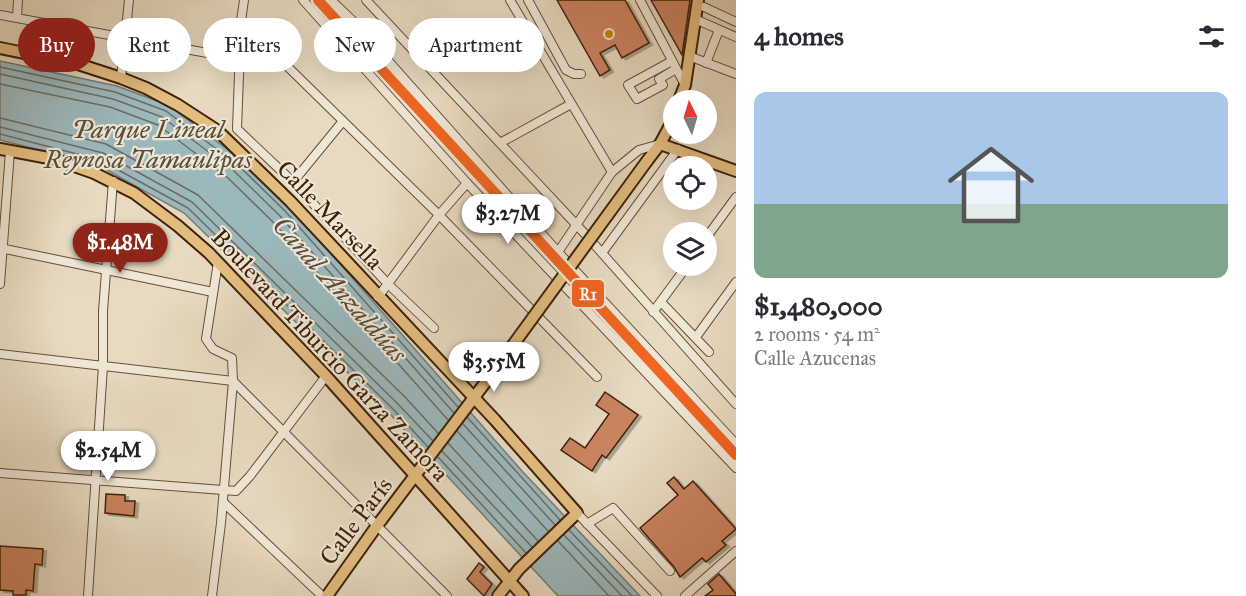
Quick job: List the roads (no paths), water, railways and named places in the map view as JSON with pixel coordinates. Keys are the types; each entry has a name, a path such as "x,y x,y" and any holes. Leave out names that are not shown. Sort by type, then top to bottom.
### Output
{"main road":[{"path":"683,90 695,19 702,3"},
{"name":"Calle Marsella","path":"0,48 78,64 121,78 178,105 218,131 290,201 470,402 495,420 575,515"},
{"name":"Calle París","path":"327,596 376,527 495,371 663,138"},
{"path":"660,144 736,171"},
{"name":"Boulevard Tiburcio Garza Zamora","path":"5,150 73,164 113,182 158,210 218,262 514,574 532,596"},
{"path":"498,596 514,574 575,515"},
{"path":"514,574 523,596"}],"street":[{"path":"16,17 18,0"},
{"path":"127,18 129,0"},
{"path":"241,18 244,0"},
{"path":"303,0 467,183 736,468"},
{"path":"332,0 558,252 736,444"},
{"path":"366,0 585,234 736,404"},
{"path":"510,0 612,172"},
{"path":"528,0 566,70 574,74 581,74"},
{"path":"640,0 685,85"},
{"path":"702,3 736,22"},
{"path":"0,15 107,34"},
{"path":"695,19 736,37"},
{"path":"706,63 719,30"},
{"path":"689,56 736,74"},
{"path":"674,65 659,79 663,84 637,99 628,85 674,65"},
{"path":"121,78 122,72"},
{"path":"239,72 237,129 293,182 388,284 434,328"},
{"path":"293,72 439,215 597,376"},
{"path":"500,143 571,104"},
{"path":"293,182 343,122"},
{"path":"558,252 612,172 639,150 660,144"},
{"path":"602,253 678,149"},
{"path":"0,284 5,150"},
{"path":"88,596 103,366 103,311 113,182"},
{"path":"378,297 439,215 467,183"},
{"path":"717,223 736,197"},
{"path":"1,248 213,292"},
{"path":"212,596 233,381 232,358 213,350 206,339 218,262"},
{"path":"653,312 680,276"},
{"path":"696,337 736,282"},
{"path":"660,302 709,352"},
{"path":"0,354 233,381 447,596"},
{"path":"0,473 236,491 326,376"},
{"path":"223,501 322,596"},
{"path":"587,524 613,508 670,571"},
{"path":"575,515 587,524 657,596"},
{"path":"685,596 736,551"}],"water":[{"name":"Parque Lineal Reynosa Tamaulipas","path":"0,61 18,65 18,72 51,72 117,86 168,105 243,161 290,207 522,471 640,596 558,596 389,413 184,213 98,165 0,140"}],"water label":[{"name":"Canal Anzaldúas","path":"340,289"}]}
